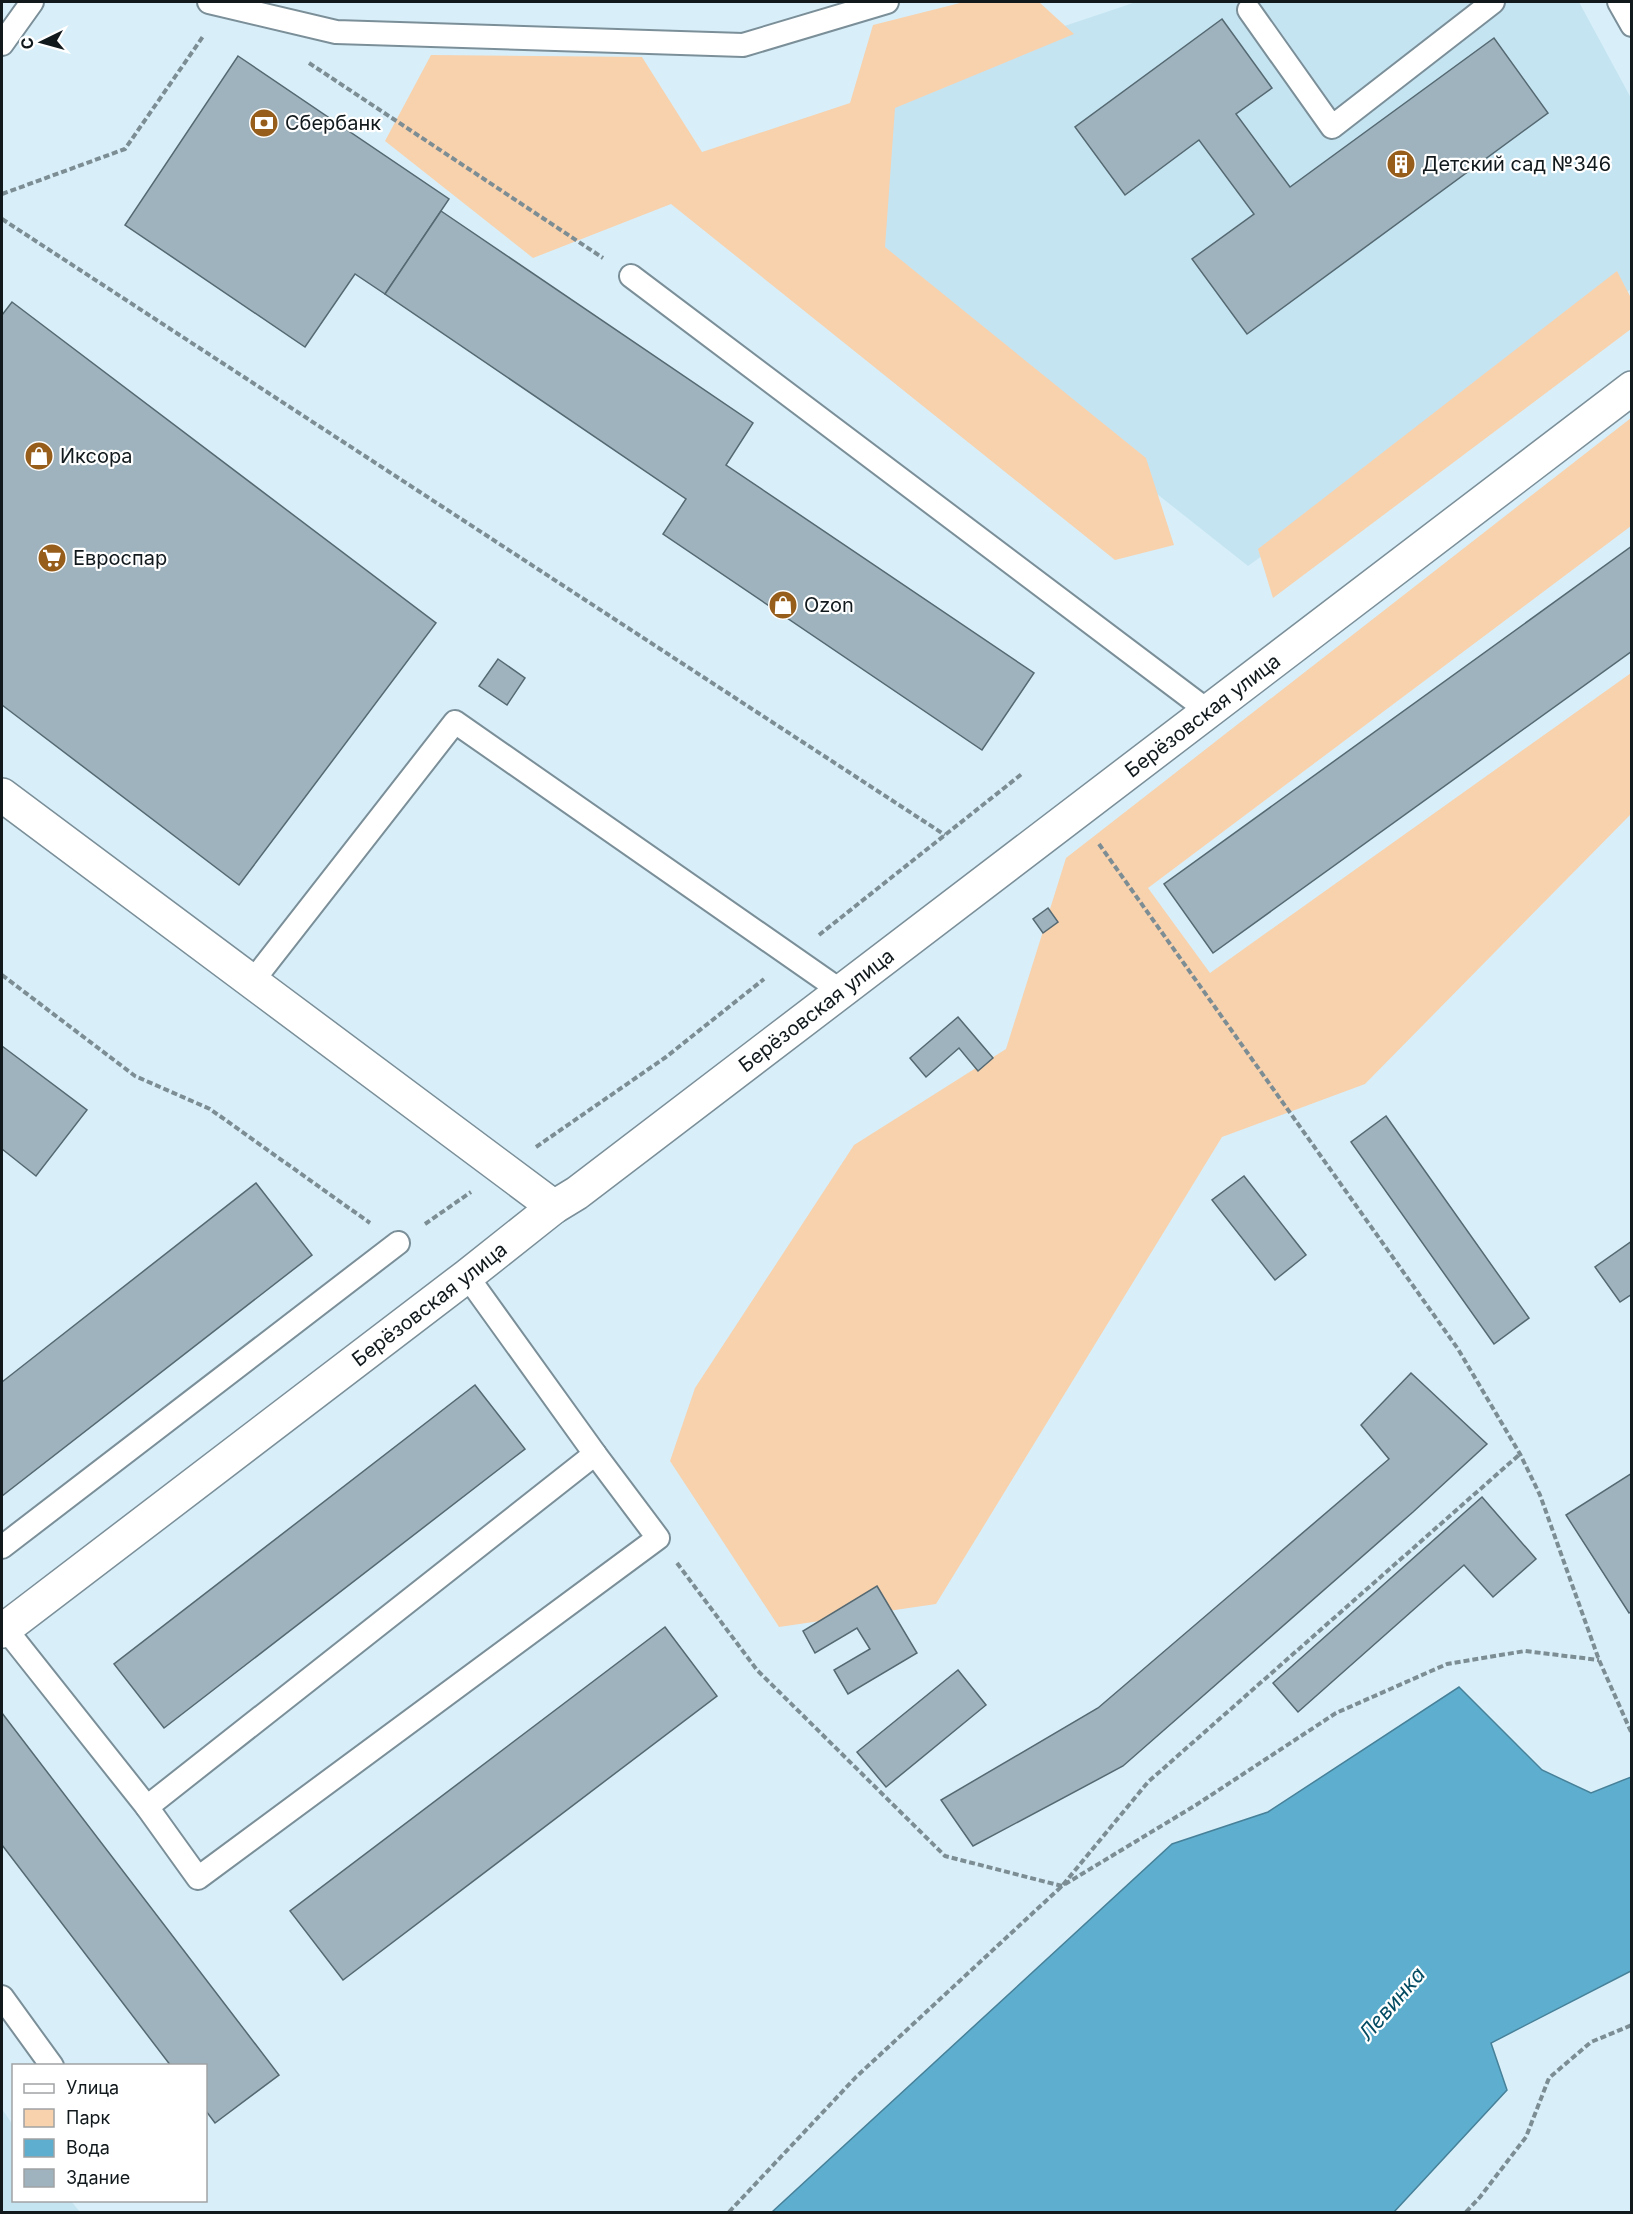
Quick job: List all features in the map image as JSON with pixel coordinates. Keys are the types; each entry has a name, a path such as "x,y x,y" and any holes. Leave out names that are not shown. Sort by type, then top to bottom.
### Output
{"street":[{"name":"Берёзовская улица","path":"3,1630 554,1207 577,1193 1632,388"},
{"path":"2,795 554,1207"}],"lane":[{"path":"2,44 32,2"},
{"path":"208,2 336,32 743,45 886,2"},
{"path":"1249,10 1332,127 1493,2"},
{"path":"1619,2 1632,24"},
{"path":"631,276 1208,711"},
{"path":"252,981 455,722 841,991"},
{"path":"2,1547 398,1243"},
{"path":"3,1630 147,1807 198,1878 658,1538 467,1276"},
{"path":"147,1807 595,1454"},
{"path":"2,1997 51,2064"}],"path":[{"path":"2,194 125,148 204,35 213,30"},
{"path":"308,61 631,276"},
{"path":"2,219 945,835"},
{"path":"2,975 135,1076 210,1109 398,1243 666,1057 1023,773"},
{"path":"1076,811 1458,1349 1520,1454 1540,1495 1599,1660 1632,1734"},
{"path":"729,2212 856,2077 1062,1886 1148,1782 1520,1454"},
{"path":"658,1538 757,1670 945,1856 1062,1886 1196,1805 1336,1713 1447,1664 1525,1651 1599,1660"},
{"path":"1466,2212 1526,2137 1549,2078 1591,2042 1632,2025"}],"shaded area":[{"path":"1136,2 1579,2 1631,98 1631,289 1248,566 856,256 865,93"},
{"path":"2,2109 12,2124 12,2202 72,2202 80,2212 2,2212"}],"green space":[{"path":"964,2 1039,2 1074,34 895,108 885,247 1146,458 1174,545 1115,560 671,204 533,258 385,141 431,55 642,57 702,152 850,103 873,25"},
{"path":"1617,271 1631,298 1631,329 1273,598 1258,549"},
{"path":"1631,418 1631,526 1148,888 1210,973 1631,673 1631,814 1365,1084 1222,1137 936,1604 779,1627 670,1461 695,1388 854,1145 1006,1049 1066,858"}],"water":[{"name":"Левинка","path":"1459,1687 1542,1770 1591,1793 1631,1777 1631,1971 1491,2043 1507,2090 1394,2212 772,2212 1172,1844 1268,1812"}],"building":[{"name":"Детский сад №346","path":"1222,19 1272,88 1236,114 1290,187 1494,38 1548,113 1247,334 1192,259 1254,214 1199,140 1125,195 1075,127"},
{"path":"238,56 449,199 385,294 355,274 305,347 125,225"},
{"path":"441,211 753,423 726,465 1034,673 982,750 663,534 686,499 385,294"},
{"path":"12,302 436,623 239,885 2,705 2,315"},
{"path":"1632,546 1632,651 1213,953 1164,884"},
{"path":"498,659 525,678 507,705 479,686"},
{"path":"1048,908 1058,922 1043,933 1033,919"},
{"path":"958,1017 993,1058 978,1071 959,1048 926,1077 910,1058"},
{"path":"2,1046 87,1110 36,1176 2,1149"},
{"path":"1386,1116 1529,1318 1494,1344 1351,1142"},
{"path":"1244,1176 1306,1255 1275,1280 1212,1200"},
{"path":"256,1183 312,1255 2,1496 2,1382"},
{"path":"1632,1241 1632,1294 1620,1302 1595,1267"},
{"path":"1411,1373 1487,1444 1413,1512 1123,1766 973,1846 941,1800 1098,1708 1389,1459 1361,1425"},
{"path":"475,1385 525,1449 164,1728 114,1664"},
{"path":"1632,1473 1632,1611 1629,1613 1566,1515"},
{"path":"1482,1497 1536,1559 1493,1597 1464,1565 1298,1712 1273,1683"},
{"path":"877,1586 917,1653 848,1694 834,1670 870,1649 857,1628 815,1653 803,1631"},
{"path":"665,1627 717,1696 343,1980 290,1911"},
{"path":"958,1670 986,1705 886,1787 857,1752"},
{"path":"2,1713 279,2075 215,2123 207,2112 207,2064 169,2064 2,1845"}],"place":[{"name":"Сбербанк","path":"264,123"},
{"name":"Детский сад №346","path":"1401,164"},
{"name":"Иксора","path":"39,456"},
{"name":"Евроспар","path":"52,558"},
{"name":"Ozon","path":"783,605"}]}
